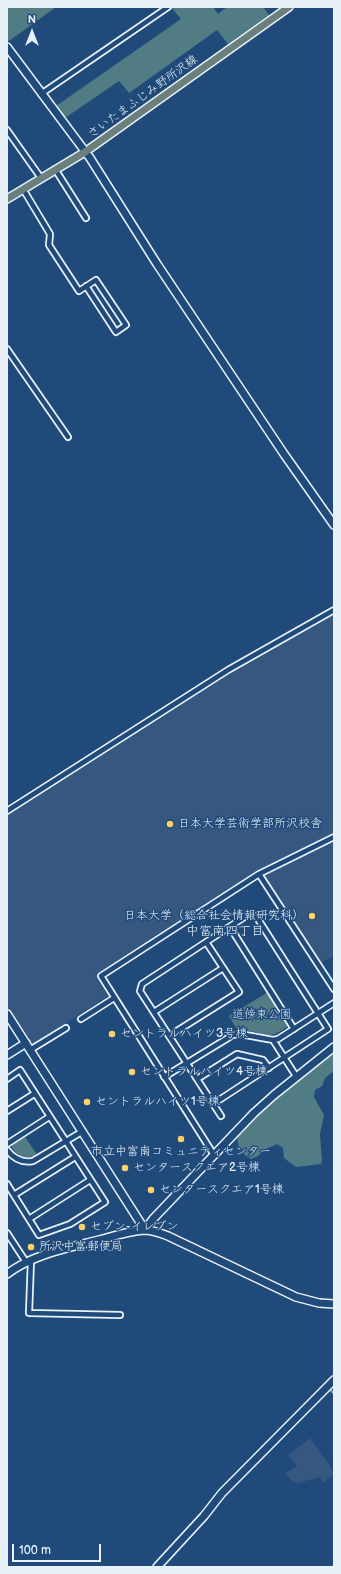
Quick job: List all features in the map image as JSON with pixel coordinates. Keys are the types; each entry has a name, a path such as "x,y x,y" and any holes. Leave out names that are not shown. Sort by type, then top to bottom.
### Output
{"main road":[{"name":"さいたまふじみ野所沢線","path":"7,199 85,152 289,7"}],"street":[{"path":"41,94 168,7"},
{"path":"7,47 85,152 222,362 334,525"},
{"path":"7,130 41,178"},
{"path":"55,169 86,218"},
{"path":"23,189 50,234 49,245 79,291 86,286 96,280 126,325 116,332 86,286"},
{"path":"7,349 68,437"},
{"path":"7,811 228,670 334,610"},
{"path":"214,1155 101,979 101,975 259,874 334,837"},
{"path":"259,874 334,989"},
{"path":"213,1104 328,1029 256,916 249,914 142,984 140,991 154,1012 169,1036 187,1063 213,1104 221,1116"},
{"path":"230,927 294,1029"},
{"path":"169,1036 239,992 206,942"},
{"path":"154,1012 223,968"},
{"path":"80,1019 114,998"},
{"path":"164,1077 232,1035 240,1034 273,1040 278,1039 334,1003"},
{"path":"7,1014 145,1230"},
{"path":"30,1050 66,1028"},
{"path":"273,1040 296,1076"},
{"path":"7,1055 26,1043"},
{"path":"145,1230 153,1218 254,1113 296,1076 334,1048"},
{"path":"197,1079 237,1054 263,1060 269,1068"},
{"path":"7,1079 20,1070 34,1094 105,1202 70,1224 39,1235 7,1184"},
{"path":"7,1111 34,1094"},
{"path":"7,1144 49,1117"},
{"path":"7,1150 17,1160 30,1162 38,1160 83,1131"},
{"path":"14,1195 75,1156"},
{"path":"29,1218 90,1180"},
{"path":"7,1274 28,1261 130,1232 145,1230 159,1232 296,1297 319,1303 334,1304"},
{"path":"8,1235 28,1261 28,1313 120,1315"},
{"path":"157,1567 204,1516 222,1493 334,1380"}],"shaded area":[{"name":"日本大学芸術学部所沢校舎","path":"332,615 334,618 334,833 258,870 95,975 108,996 33,1044 27,1036 24,1035 7,1009 7,814 227,674"},
{"name":"日本大学（総合社会情報研究科）","path":"334,839 334,956 321,963 264,876 265,873"},
{"path":"310,1438 329,1464 334,1474 323,1483 320,1477 298,1483 293,1482 285,1473 297,1466 288,1455"}],"green space":[{"path":"7,7 56,7 9,41 7,39"},
{"path":"171,7 213,7 218,14 227,7 263,7 269,15 228,44 217,30 129,93 119,81 65,118 56,106 181,19"},
{"name":"道傍東公園","path":"268,992 289,1026 275,1034 268,1035 236,1028 229,1016"},
{"path":"334,1053 334,1071 325,1078 322,1086 315,1090 314,1097 324,1115 320,1134 321,1164 296,1167 284,1158 283,1148 277,1144 264,1150 258,1156 251,1159 244,1154 240,1150 237,1136 247,1124 282,1092"},
{"path":"25,1137 36,1153 35,1156 22,1156 12,1148 12,1145"}],"waterway":[{"path":"330,1389 334,1394"}],"place":[{"name":"日本大学芸術学部所沢校舎","path":"170,824"},
{"name":"日本大学（総合社会情報研究科）","path":"312,916"},
{"name":"セントラルハイツ3号棟","path":"112,1034"},
{"name":"セントラルハイツ4号棟","path":"132,1072"},
{"name":"セントラルハイツ1号棟","path":"87,1102"},
{"name":"市立中富南コミュニティセンター","path":"181,1139"},
{"name":"センタースクエア2号棟","path":"125,1168"},
{"name":"センタースクエア1号棟","path":"151,1190"},
{"name":"セブン-イレブン","path":"82,1227"},
{"name":"所沢中富郵便局","path":"31,1247"}],"district":[{"name":"中富南四丁目","path":"225,932"}]}
